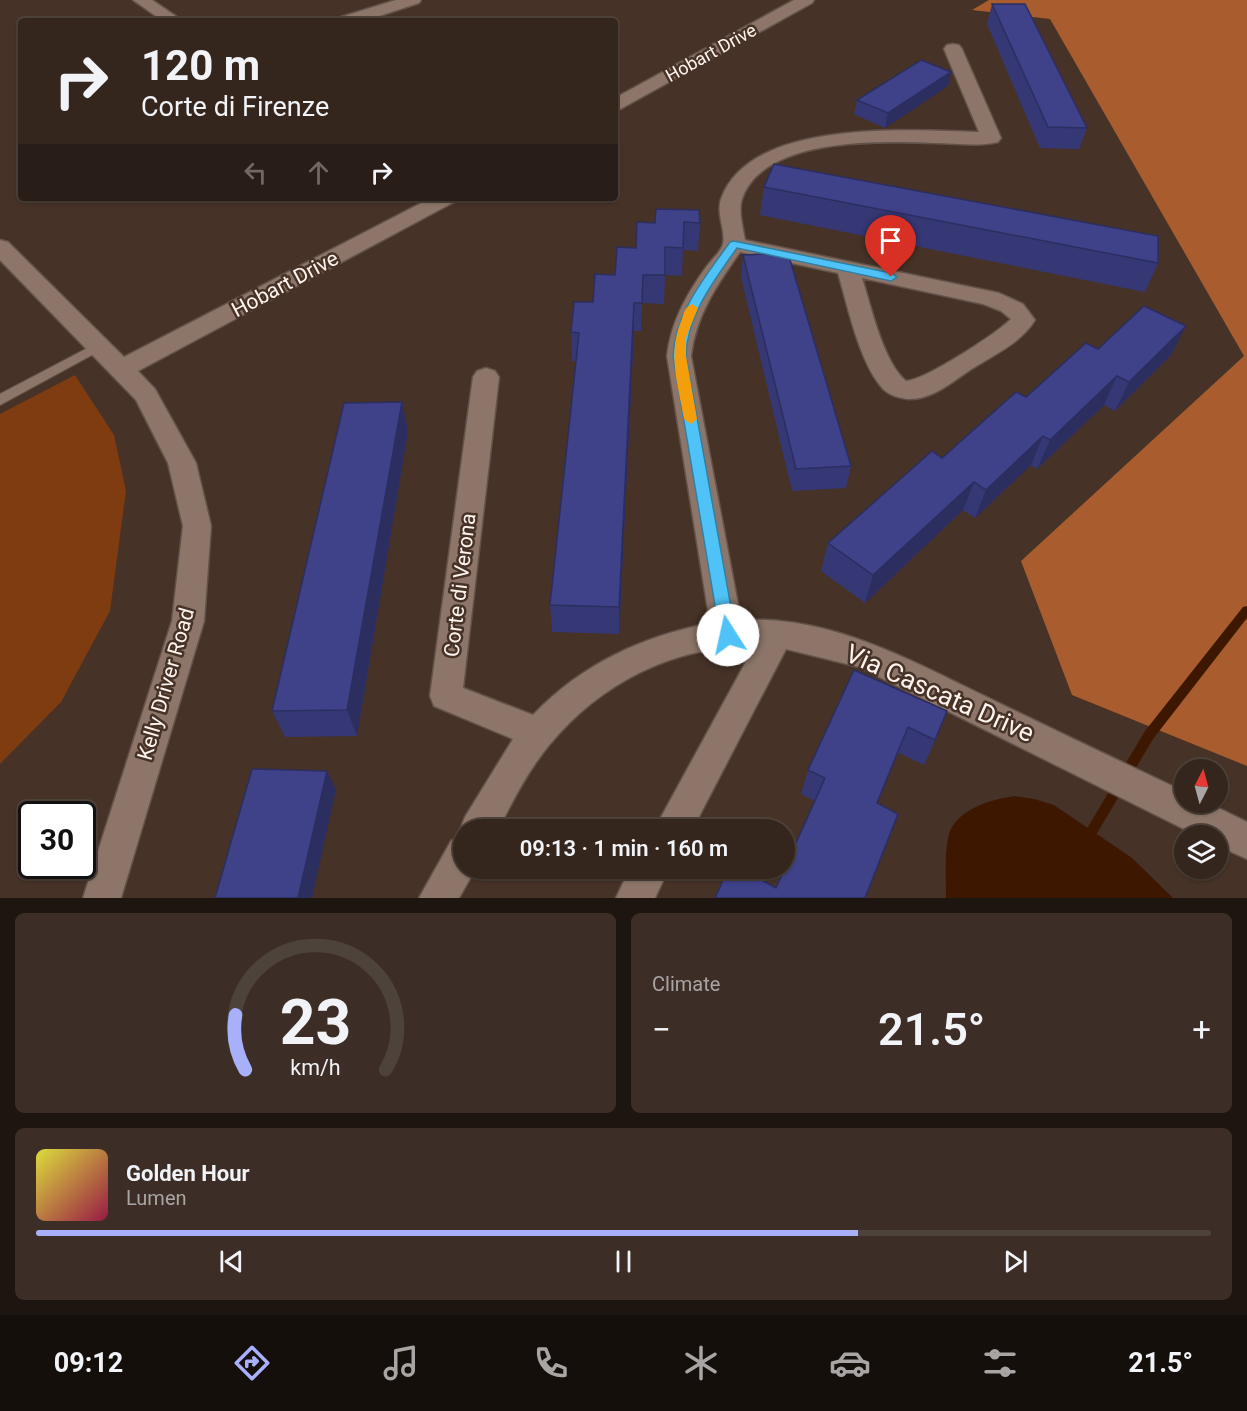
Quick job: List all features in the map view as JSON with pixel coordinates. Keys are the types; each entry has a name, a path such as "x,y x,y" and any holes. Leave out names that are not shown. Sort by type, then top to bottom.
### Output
{"street":[{"path":"141,0 170,18"},
{"path":"356,18 413,0"},
{"name":"Hobart Drive","path":"618,104 806,0"},
{"path":"728,635 680,356 680,337 687,319 709,280 734,244 730,214 732,197 738,185 758,164 792,148 838,138 992,138 954,49"},
{"name":"Hobart Drive","path":"122,369 441,201"},
{"path":"734,244 848,268 999,301 1019,311 1023,320 1010,333 925,387 899,389 890,382 879,362 848,268"},
{"name":"Kelly Driver Road","path":"1,250 146,395 182,463 197,526 188,621 102,898"},
{"name":"Corte di Verona","path":"486,376 446,696 538,733"},
{"path":"678,819 778,634"},
{"name":"Via Cascata Drive","path":"484,819 512,770 538,733 569,701 634,658 664,647 728,635 778,634 821,642 867,655 1247,841"},
{"path":"438,898 453,873"},
{"path":"635,898 645,879"}],"lane":[{"path":"0,400 99,346"}],"shaded area":[{"path":"989,0 1247,0 1247,766 1072,695 1021,561 1244,356 1050,19 972,10"},
{"path":"75,375 114,435 126,491 110,611 61,702 0,764 0,414"},
{"path":"1015,796 1054,805 1132,858 1173,898 946,898 947,846 950,831 955,823 961,816 978,806"}],"building":[{"path":"992,4 1025,4 1087,128 1048,127"},
{"path":"921,60 951,72 888,113 857,100"},
{"path":"774,164 1158,236 1158,263 764,187"},
{"path":"656,209 699,210 700,223 684,222 683,248 665,247 665,275 643,275 642,303 634,303 619,607 550,605 579,333 571,332 574,302 593,302 595,274 615,275 617,247 636,248 637,222 655,223"},
{"path":"788,253 851,466 796,469 743,255"},
{"path":"1144,306 1186,326 1129,382 1117,376 1050,440 1043,436 986,490 974,482 873,575 828,543 932,451 942,458 1016,392 1026,397 1086,343 1098,349"},
{"path":"402,402 347,710 272,711 344,403"},
{"path":"854,670 947,711 935,740 908,727 877,803 898,814 865,898 715,898 724,879 759,879 776,888 780,879 795,879 795,845 825,778 808,770"},
{"path":"252,769 327,771 298,898 215,898"}],"waterway":[{"path":"1086,841 1149,735 1247,610"}],"slow traffic":[{"path":"691,419 680,356 680,337 692,308"}],"route":[{"path":"728,635 680,356 680,337 687,319 696,300 734,244 891,277"}]}
